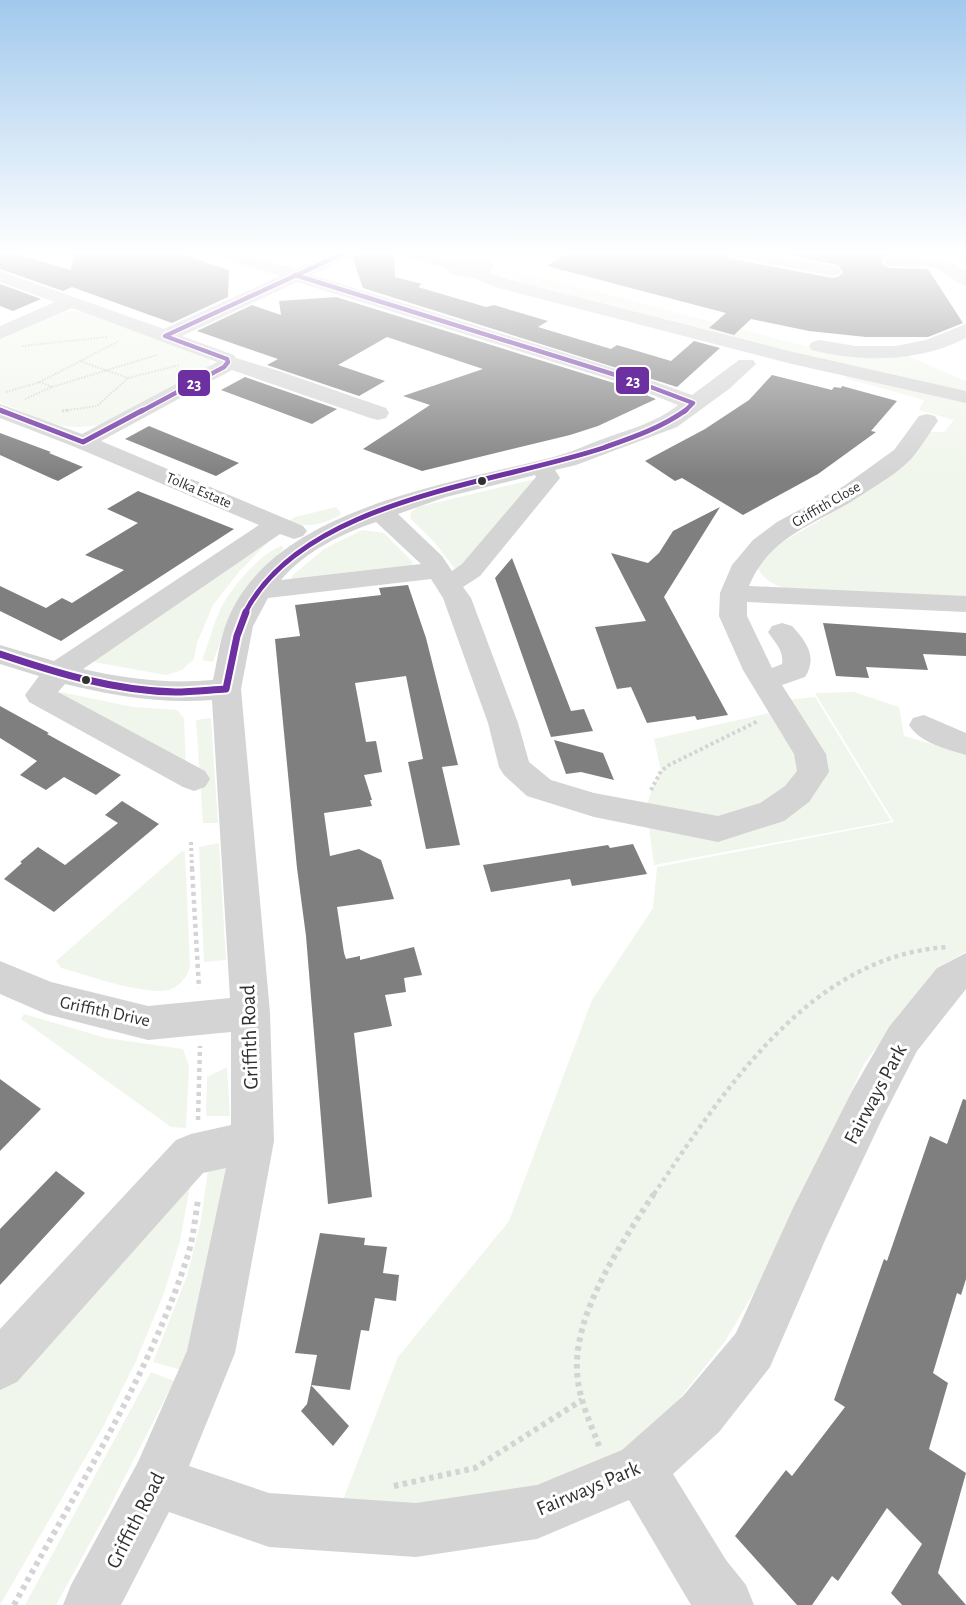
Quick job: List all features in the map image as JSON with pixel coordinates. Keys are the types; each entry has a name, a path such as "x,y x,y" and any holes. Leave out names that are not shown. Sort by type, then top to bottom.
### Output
{"street":[{"path":"6,340 28,327"},
{"path":"129,327 165,336 227,359 228,362 272,375 380,414"},
{"path":"165,336 184,327"},
{"path":"461,327 635,381 693,403"},
{"path":"671,327 792,358 966,397"},
{"path":"745,327 826,348 873,351 914,350 947,342 966,330"},
{"path":"83,442 224,367 228,362"},
{"name":"Griffith Road","path":"91,1605 157,1481 211,1353 253,1141 250,1012 226,689 239,626 258,591 279,567 340,526 438,492 568,460 669,422 683,414 693,403 717,389 746,364"},
{"name":"Tolka Estate","path":"0,404 83,442 316,540"},
{"name":"Griffith Close","path":"788,717 758,670 733,616 733,593 745,565 762,545 786,527 852,491 902,455 927,421"},
{"path":"258,591 444,578 471,570 548,478 542,467"},
{"path":"379,512 408,536 444,578 457,598 500,712 515,767 540,788 643,816 718,829 772,812 797,794 813,772 810,754 788,717"},
{"path":"194,779 40,695 59,672 278,524"},
{"path":"733,593 966,604"},
{"path":"766,681 795,670 798,662 794,645 782,632"},
{"path":"0,654 59,672 104,682 170,692 226,689"},
{"path":"924,725 947,738 966,744"},
{"name":"Fairways Park","path":"157,1481 269,1520 416,1530 537,1512 626,1475 701,1414 753,1350 810,1222 867,1105 903,1039 950,979 959,958"},
{"name":"Griffith Drive","path":"0,977 46,997 148,1023 250,1012"},
{"path":"0,1365 191,1155 253,1141"},
{"path":"626,1475 726,1605"}],"path":[{"path":"6,340 139,331"},
{"path":"0,404 139,331"},
{"path":"0,404 26,398 52,387 190,345"},
{"path":"57,411 97,406 128,378 80,361"},
{"path":"40,382 52,387"},
{"path":"26,398 36,402"},
{"path":"643,816 651,789 662,771 669,765 716,740 788,717"},
{"path":"626,1475 582,1400 577,1387 577,1359 586,1321 605,1274 622,1241 699,1128 758,1056 798,1014 849,977 908,954 935,947 959,958"},
{"path":"15,1605 109,1434 139,1376 165,1318 188,1256 199,1196 191,1155"},
{"path":"382,1489 437,1479 475,1468 582,1400"}],"shaded area":[{"path":"26,327 125,327 203,355 209,359 210,366 102,424 75,427 38,418 0,402 0,337"},
{"path":"686,327 732,327 816,349 908,356 966,381 966,393 793,355"},
{"path":"848,376 966,403 966,600 794,590 771,583 760,572 757,566 774,547 860,497 908,458 929,432 944,432 954,420 919,410 924,400 845,378"},
{"path":"535,479 466,568 455,569 435,543 410,518 411,512 418,507"},
{"path":"336,507 341,513 339,516 326,522 308,525 288,522 295,517"},
{"path":"362,530 384,533 413,562 411,567 290,580 324,549"},
{"path":"273,537 239,572 213,605 197,643 194,659 182,670 166,675 88,661"},
{"path":"282,546 284,548 241,596 230,615 213,662 202,660 225,600 256,563 274,549"},
{"path":"61,692 133,707 177,710 184,718 186,769 52,698"},
{"path":"854,692 899,707 904,736 966,754 966,952 938,967 864,1064 774,1258 726,1340 635,1455 534,1502 340,1508 398,1357 509,1221 592,1000 653,908 657,867 894,822 815,693"},
{"path":"815,697 891,821 654,865 649,827 643,816 661,771 654,739 783,710 778,701"},
{"path":"211,718 218,823 203,823 196,720"},
{"path":"219,843 226,960 204,962 199,847"},
{"path":"182,851 185,852 190,966 180,984 161,991 149,990 124,986 61,968 56,961"},
{"path":"24,1014 106,1038 183,1049 189,1066 186,1128 171,1127 21,1019"},
{"path":"227,1067 230,1116 206,1116 207,1077"},
{"path":"231,1161 213,1274 181,1370 153,1362 187,1276 201,1220 209,1163"},
{"path":"191,1181 180,1241 164,1293 136,1361 103,1427 0,1605 0,1387"},
{"path":"151,1372 174,1381 106,1514 56,1605 25,1605"}],"building":[{"path":"206,327 433,327 627,387 656,399 598,426 570,435 422,471 363,449 430,405 403,396 483,369 387,337 338,365 385,381 359,396 267,365 278,359 197,331"},
{"path":"486,327 538,327 611,349 617,345 671,361 694,341 720,348 677,387"},
{"path":"710,327 743,327 734,335"},
{"path":"789,327 953,327 928,337 866,337"},
{"path":"772,375 832,390 834,387 841,388 842,386 897,401 871,431 876,432 818,474 743,515 682,478 675,481 645,461 705,429 749,400"},
{"path":"245,377 337,409 312,424 221,390"},
{"path":"149,426 239,463 216,476 125,439"},
{"path":"0,433 83,467 58,481 53,479 0,455"},
{"path":"138,491 234,529 61,641 0,611 0,586 46,608 62,598 72,603 124,570 85,555 138,523 107,509"},
{"path":"720,507 664,597 728,715 697,720 695,716 647,723 631,687 617,689 595,627 646,621 611,553 648,563 659,553 673,531"},
{"path":"512,558 571,711 584,709 593,731 551,737 495,578"},
{"path":"408,585 426,638 458,765 442,767 460,845 426,849 408,762 423,759 406,676 355,683 366,742 376,741 382,772 364,775 372,806 324,813 330,856 359,849 381,860 394,899 337,907 344,953 346,959 360,956 360,960 414,947 422,975 404,978 406,992 385,995 392,1026 354,1033 372,1197 328,1204 306,936 297,868 275,639 300,636 295,605 381,595 379,588"},
{"path":"823,623 966,633 966,656 923,654 928,670 866,667 869,678 836,676"},
{"path":"0,706 121,775 96,795 64,777 46,790 20,775 37,761 0,738"},
{"path":"554,740 603,753 614,780 581,772 566,774"},
{"path":"122,801 159,824 54,912 4,879 38,847 65,865 118,823 105,815"},
{"path":"633,844 647,874 572,886 570,879 491,892 483,865 608,845 610,848"},
{"path":"0,1079 41,1109 0,1151"},
{"path":"963,1099 966,1100 966,1279 961,1295 957,1293 933,1373 948,1383 929,1449 966,1473 938,1573 966,1605 902,1605 891,1593 922,1544 887,1508 838,1581 832,1576 812,1605 797,1605 735,1536 786,1470 792,1476 845,1407 834,1400 884,1259 887,1261 930,1136 947,1144"},
{"path":"56,1171 85,1193 0,1285 0,1229"},
{"path":"320,1233 365,1238 364,1245 387,1247 383,1273 399,1275 396,1301 375,1298 369,1331 361,1330 350,1390 311,1385 317,1355 295,1353"},
{"path":"311,1385 349,1426 333,1446 301,1411 307,1404"}],"transit line":[{"name":"23","path":"0,410 83,442 224,367 228,362 227,359 165,336 185,327"},
{"name":"23","path":"0,654 108,685 175,692 226,689 237,636 249,606 278,568 317,539 363,517 414,499 570,459 614,444 666,423 693,403 635,381 461,327"}]}
